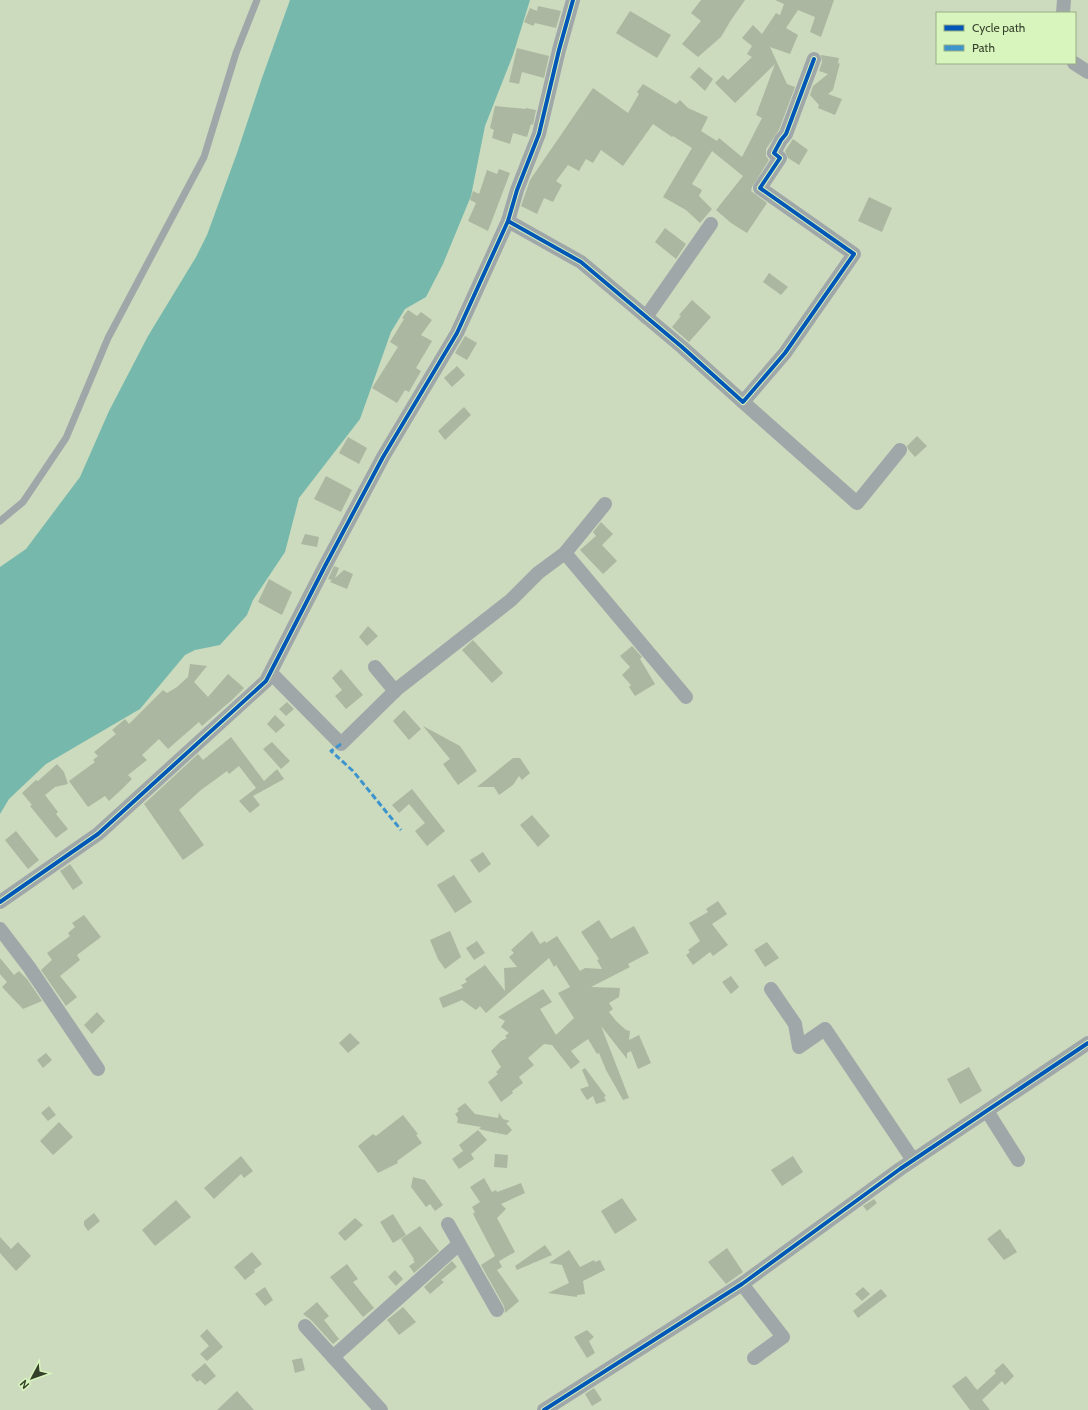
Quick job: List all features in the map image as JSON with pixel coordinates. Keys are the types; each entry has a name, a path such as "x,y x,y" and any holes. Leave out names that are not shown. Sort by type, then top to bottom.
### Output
{"street":[{"path":"0,902 98,834 266,681 383,457 457,333 508,222 517,190 539,134 573,0"},
{"path":"1063,12 1064,0"},
{"path":"743,402 785,353 854,254 760,188 780,158 774,153 786,134 814,59"},
{"path":"1076,64 1088,72"},
{"path":"508,222 581,262 646,316 857,503 900,450"},
{"path":"646,316 711,224"},
{"path":"271,673 341,744 395,691 511,600 538,573 564,553 604,504"},
{"path":"564,553 686,697"},
{"path":"375,667 395,691"},
{"path":"0,929 29,967 98,1069"},
{"path":"771,989 795,1024 799,1047 825,1029 913,1160"},
{"path":"544,1410 742,1284 913,1160 1088,1043"},
{"path":"987,1111 1018,1160"},
{"path":"448,1224 497,1310"},
{"path":"333,1357 459,1244"},
{"path":"742,1284 784,1337 754,1358"},
{"path":"305,1326 381,1410"}],"lane":[{"path":"0,521 23,502 66,438 108,338 204,157 236,53 257,0"}],"water":[{"path":"290,0 530,0 513,55 485,126 471,196 443,264 426,297 405,309 391,332 360,419 299,498 285,552 253,600 247,615 220,645 195,650 185,655 140,709 46,764 9,799 0,814 0,567 26,549 80,477 109,411 148,336 196,257 207,235 237,153"}],"building":[{"path":"701,0 745,0 721,37 698,57 682,44 701,21 691,13"},
{"path":"775,0 834,0 821,37 810,32 815,17 798,10 786,28 798,35 790,54 770,47 787,84 795,87 779,130 766,149 766,156 769,160 751,191 767,203 747,233 731,223 716,210 743,176 712,151 692,184 702,190 699,196 712,209 700,223 686,210 663,197 692,148 653,124 623,166 601,150 593,163 586,159 579,171 568,165 556,181 562,185 553,202 544,198 537,214 521,206 530,180 593,88 628,113 639,94 637,92 643,84 676,104 680,100 688,108 708,117 701,131 717,141 719,138 742,157 762,118 756,115 775,64 735,103 715,83 723,75 728,80 752,57 747,54 752,46 742,38 753,25 762,34 776,13 780,15 784,4"},
{"path":"538,6 561,11 556,28 535,23 533,26 524,22 530,8 537,11"},
{"path":"630,11 671,35 657,58 616,33"},
{"path":"517,48 549,56 544,78 522,72 519,84 509,82"},
{"path":"821,55 839,58 838,64 840,63 833,90 828,94 842,99 835,115 818,108 819,105 810,95 813,86 828,74 819,71 822,62"},
{"path":"699,67 713,79 705,91 690,77"},
{"path":"495,106 536,110 533,125 531,124 527,137 513,133 510,144 492,138 494,130 490,128"},
{"path":"793,139 808,150 799,165 788,158 785,151"},
{"path":"499,169 510,173 488,231 468,221 476,203 470,200 473,191 479,194 487,170 497,174"},
{"path":"869,197 892,208 882,232 858,221"},
{"path":"665,228 686,244 676,259 655,242"},
{"path":"769,273 788,287 781,295 763,282"},
{"path":"692,300 711,317 689,342 672,327 681,316 679,315"},
{"path":"408,310 417,316 421,312 432,320 421,335 432,341 416,368 421,371 409,392 405,390 397,403 372,388 398,347 390,342 404,319 402,318"},
{"path":"465,336 477,343 467,360 455,353"},
{"path":"457,366 465,375 452,387 444,378"},
{"path":"464,407 471,415 445,440 438,431"},
{"path":"917,436 927,446 915,457 907,446"},
{"path":"348,437 367,448 359,464 339,453"},
{"path":"326,476 352,490 341,512 314,499"},
{"path":"601,522 613,534 602,545 617,561 603,574 580,550 596,536 593,532"},
{"path":"305,534 319,537 317,547 301,544"},
{"path":"334,566 339,568 335,578 344,570 353,574 347,589 330,582 332,580 328,579"},
{"path":"269,579 292,592 282,615 258,602"},
{"path":"368,626 378,636 367,646 359,637"},
{"path":"473,640 503,673 492,683 462,650"},
{"path":"632,646 642,657 640,659 655,684 635,696 629,687 631,685 622,675 630,667 620,656"},
{"path":"190,664 207,666 194,682 208,697 228,674 244,688 202,726 199,722 168,749 159,739 142,755 147,760 128,775 132,779 121,790 109,801 105,796 88,807 69,781 95,762 93,760 98,756 94,752 116,734 112,730 125,719 129,724 163,690 167,693 177,687 188,677"},
{"path":"341,669 363,695 346,709 335,696 342,690 332,678"},
{"path":"287,702 294,709 286,716 279,709"},
{"path":"404,710 421,729 409,740 393,721"},
{"path":"275,715 285,725 276,733 267,724"},
{"path":"423,726 460,746 477,771 458,785 443,764 450,759"},
{"path":"231,737 264,781 277,769 284,779 253,796 260,805 250,813 239,801 256,788 239,766 229,774 227,771 201,790 179,810 204,845 183,860 144,804 198,754 203,760"},
{"path":"272,742 290,761 281,769 263,749"},
{"path":"513,758 520,758 530,773 522,780 519,776 513,785 499,795 494,787 477,787"},
{"path":"57,764 64,772 68,784 55,787 45,795 58,812 56,814 68,829 56,838 30,806 32,805 22,793"},
{"path":"412,789 445,831 427,846 415,831 425,823 409,804 399,813 392,805"},
{"path":"532,815 550,836 538,847 520,825"},
{"path":"16,831 39,860 28,869 5,840"},
{"path":"483,852 491,864 479,873 470,860"},
{"path":"70,864 83,883 73,890 60,871"},
{"path":"454,875 472,902 455,913 437,885"},
{"path":"718,901 727,914 712,924 728,945 713,956 710,952 693,965 686,955 690,952 688,950 700,941 689,923 708,912 706,909"},
{"path":"84,915 101,937 77,955 80,960 60,976 77,997 66,1006 41,970 52,960 47,953 70,936 68,933 75,927 72,923"},
{"path":"599,920 611,939 634,926 649,953 628,964 630,967 591,987 620,988 619,997 609,1003 613,1009 609,1012 616,1021 626,1030 630,1031 629,1040 639,1035 651,1063 638,1069 631,1051 627,1053 627,1059 601,1026 629,1098 623,1100 606,1070 599,1053 597,1054 588,1039 571,1051 580,1062 571,1069 552,1045 544,1044 528,1058 534,1065 519,1077 523,1083 501,1102 488,1082 498,1074 496,1072 501,1067 491,1051 501,1041 507,1038 505,1036 509,1033 501,1027 505,1021 498,1017 543,989 552,1002 540,1009 556,1035 574,1018 558,993 570,987 556,965 554,967 549,958 486,1013 480,1006 476,1010 462,1000 443,1008 439,998 463,988 461,985 467,982 465,979 485,965 505,991 504,968 517,967 509,957 514,953 511,950 532,931 540,944 545,941 546,943 557,936 580,971 585,968 602,969 597,960 599,959 581,932"},
{"path":"450,931 461,957 445,969 438,959 430,940"},
{"path":"477,941 485,953 474,960 466,948"},
{"path":"767,942 779,958 765,967 754,950"},
{"path":"0,958 14,975 19,971 27,979 42,1001 23,1009 2,987 7,982 0,974"},
{"path":"731,976 739,987 731,994 722,982"},
{"path":"97,1012 105,1021 92,1034 84,1025"},
{"path":"350,1033 360,1043 348,1053 339,1043"},
{"path":"46,1053 52,1060 43,1068 37,1060"},
{"path":"969,1067 982,1091 960,1104 947,1079"},
{"path":"585,1068 606,1096 604,1097 606,1101 596,1104 593,1096 587,1100 580,1089 589,1086 582,1070"},
{"path":"465,1103 475,1114 498,1118 499,1113 503,1119 510,1121 506,1123 512,1130 507,1135 479,1129 481,1127 457,1123 458,1118 455,1114 459,1111 457,1109"},
{"path":"49,1106 56,1115 48,1121 41,1113"},
{"path":"403,1115 418,1134 416,1135 422,1143 397,1161 398,1163 378,1173 358,1146 373,1134 376,1136"},
{"path":"59,1122 73,1137 53,1155 40,1141"},
{"path":"478,1130 487,1140 471,1154 474,1159 459,1169 452,1159 463,1151 459,1145"},
{"path":"495,1154 508,1155 507,1168 494,1167"},
{"path":"241,1156 253,1171 244,1178 241,1174 214,1199 204,1188"},
{"path":"793,1156 803,1172 782,1186 771,1170"},
{"path":"413,1177 425,1180 443,1205 435,1211 430,1204 426,1207 411,1187"},
{"path":"484,1178 492,1192 496,1190 497,1192 521,1183 525,1193 501,1204 506,1209 497,1218 515,1252 499,1261 502,1267 497,1270 519,1301 505,1313 504,1306 481,1265 495,1256 473,1214 475,1212 472,1207 480,1202 470,1187"},
{"path":"622,1198 637,1220 615,1234 601,1211"},
{"path":"874,1199 877,1203 867,1211 863,1206"},
{"path":"176,1200 191,1217 155,1246 142,1230"},
{"path":"94,1213 100,1221 88,1231 84,1225 84,1221"},
{"path":"393,1214 406,1235 393,1243 380,1222"},
{"path":"355,1218 363,1225 345,1241 338,1233"},
{"path":"420,1226 439,1251 414,1273 409,1266 415,1262 413,1260 414,1259 401,1239"},
{"path":"1000,1229 1017,1252 1004,1260 987,1239"},
{"path":"0,1237 11,1249 18,1242 31,1256 16,1271 0,1253"},
{"path":"545,1245 552,1255 517,1270 515,1266"},
{"path":"727,1248 743,1272 726,1284 708,1262"},
{"path":"569,1250 580,1267 594,1260 595,1262 600,1260 605,1270 583,1281 585,1294 577,1295 577,1297 548,1293 569,1283 562,1265 549,1263"},
{"path":"252,1252 262,1264 245,1280 234,1267"},
{"path":"452,1261 457,1267 441,1280 444,1282 430,1294 424,1287"},
{"path":"347,1264 358,1279 353,1282 374,1308 363,1317 330,1277"},
{"path":"395,1270 403,1279 396,1286 388,1277"},
{"path":"265,1287 273,1300 265,1306 255,1294"},
{"path":"863,1287 870,1294 862,1301 855,1294"},
{"path":"881,1289 887,1296 858,1318 853,1311"},
{"path":"317,1302 329,1316 324,1320 339,1339 333,1344 311,1320 303,1314"},
{"path":"403,1307 416,1322 399,1335 387,1320"},
{"path":"207,1329 223,1347 207,1361 200,1354 209,1346 200,1336"},
{"path":"587,1330 594,1337 589,1341 595,1353 587,1358 574,1337"},
{"path":"302,1358 305,1370 295,1373 292,1360"},
{"path":"205,1363 216,1376 205,1385 200,1380 197,1382 191,1375"},
{"path":"1003,1363 1014,1376 1005,1385 1002,1381 982,1400 990,1410 970,1410 952,1386 966,1376 977,1390 996,1373 994,1371"},
{"path":"594,1388 602,1400 592,1406 585,1394"},
{"path":"237,1391 254,1410 217,1410"}],"marked path":[{"path":"341,744 331,751 353,771 401,830"}],"cycle path":[{"path":"0,902 98,834 266,681 383,457 457,333 508,221 517,190 539,134 559,50 573,0"},
{"path":"508,221 581,262 682,347 743,402 785,353 854,254 760,188 780,158 774,153 786,134 814,59"},
{"path":"544,1410 742,1284 900,1169 1088,1043"}]}
